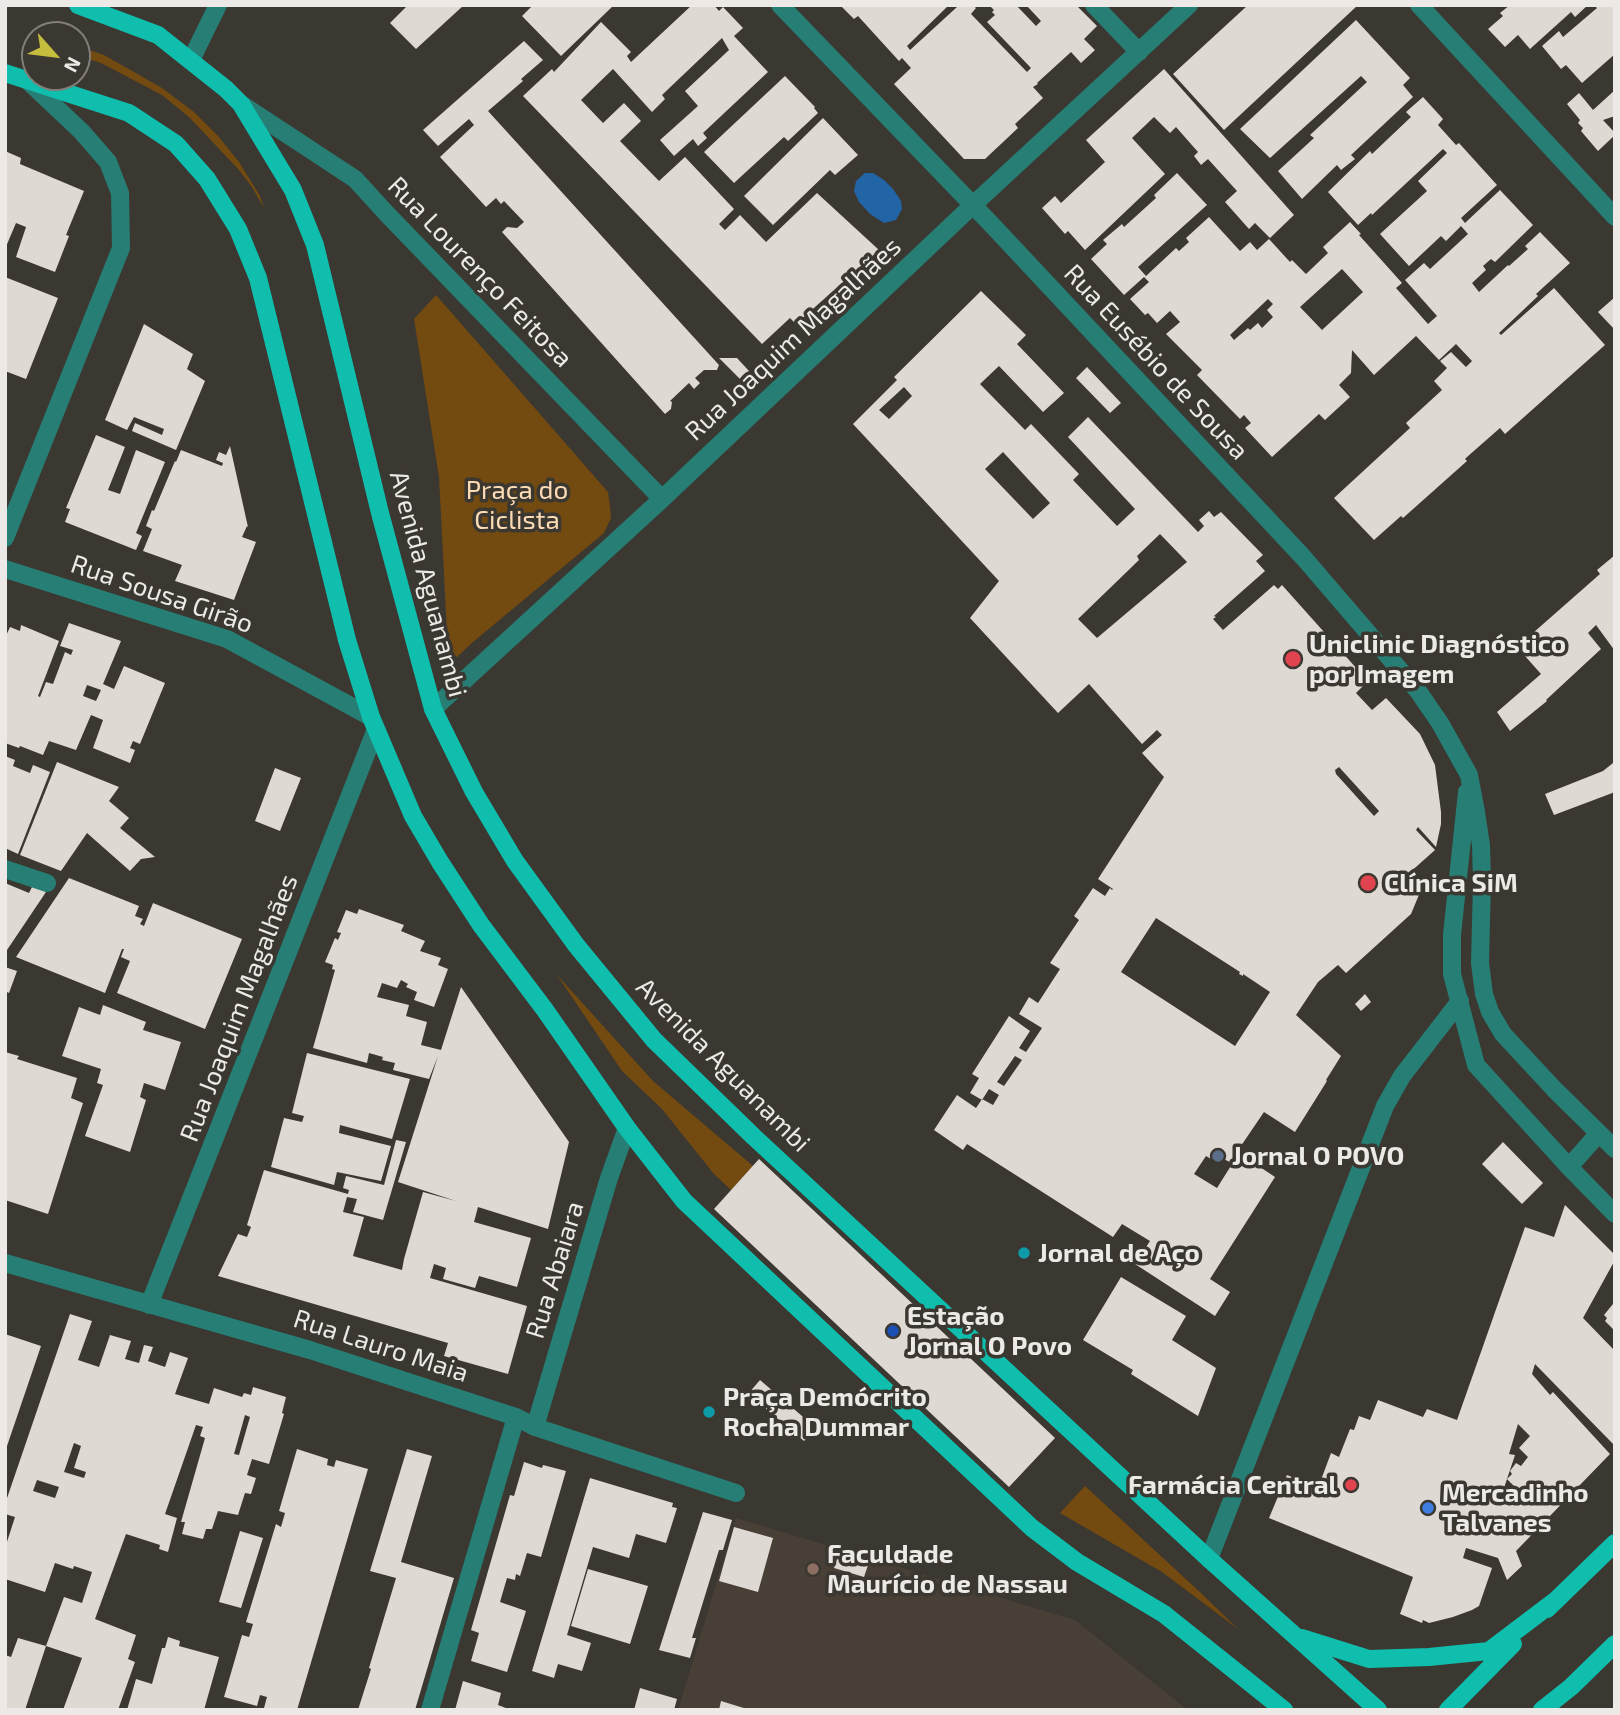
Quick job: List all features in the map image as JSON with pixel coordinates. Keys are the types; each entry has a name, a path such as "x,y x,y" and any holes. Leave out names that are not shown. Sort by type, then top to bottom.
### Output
{"main road":[{"name":"Avenida Aguanambi","path":"78,5 158,35 226,89 241,104 293,190 315,245 380,513 433,709 474,792 515,861 576,945 654,1040 764,1146 1209,1559 1378,1710"},
{"path":"60,91 129,113 176,144 207,178 238,229 258,278 344,627 373,723 413,816 481,925 545,1010 627,1128 684,1200 1032,1528 1077,1562 1164,1614 1284,1710"},
{"path":"1448,1710 1615,1542"},
{"path":"1295,1636 1369,1659 1489,1651 1555,1601"},
{"path":"1542,1710 1571,1687 1615,1644"},
{"path":"1557,1710 1571,1687"}],"street":[{"path":"191,60 218,5"},
{"name":"Rua Eusébio de Sousa","path":"780,5 973,205 1321,578 1418,691 1440,723 1469,775 1481,845 1480,963 1484,994 1490,1012 1503,1034 1615,1149"},
{"path":"1094,5 1139,52"},
{"name":"Rua Joaquim Magalhães","path":"433,709 662,499 1189,5"},
{"path":"1419,5 1615,217"},
{"path":"5,538 121,248 120,193 108,162 82,132 39,91"},
{"name":"Rua Lourenço Feitosa","path":"241,104 355,179 662,499"},
{"name":"Rua Sousa Girão","path":"5,569 227,639 373,723"},
{"name":"Rua Joaquim Magalhães","path":"149,1305 373,723"},
{"path":"1469,775 1452,935 1452,974 1476,1065 1615,1214"},
{"path":"5,869 47,883"},
{"path":"1209,1559 1385,1106 1402,1076 1460,1001"},
{"name":"Rua Abaiara","path":"535,1427 609,1178 627,1128"},
{"path":"1569,1167 1599,1133"},
{"name":"Rua Lauro Maia","path":"5,1263 310,1350 736,1493"},
{"path":"430,1710 516,1417"}],"shaded area":[{"name":"Faculdade Maurício de Nassau","path":"736,1518 1075,1620 1188,1710 678,1710"}],"green space":[{"path":"91,51 104,55 162,88 194,112 239,162 260,196 264,208 239,170 190,118 162,95 91,60"},
{"name":"Praça do Ciclista","path":"436,295 608,492 611,518 604,533 457,657 448,652 439,477 414,319"},
{"path":"557,975 653,1081 753,1166 731,1190 714,1174 662,1109 622,1071"},
{"path":"1085,1486 1238,1629 1162,1572 1060,1513"}],"water":[{"path":"865,173 873,173 884,180 901,201 902,209 896,220 884,223 870,214 859,202 854,191 856,181"}],"building":[{"path":"408,5 464,5 416,49 390,23"},
{"path":"533,5 614,5 561,56 522,16"},
{"path":"692,5 714,5 719,11 723,7 743,28 734,36 768,72 703,133 707,138 698,146 693,139 674,156 660,140 698,106 685,91 729,50 722,38 662,95 665,99 652,112 613,69 581,100 603,123 624,103 641,121 620,141 659,181 685,157 734,209 719,224 725,230 740,215 766,242 817,193 879,250 796,324 790,318 762,344 523,96 552,69 554,72 601,22 631,52 627,56 631,62"},
{"path":"840,5 949,5 907,46 910,50 957,7 955,5 973,5 976,8 971,14 1027,72 1031,68 987,22 995,15 991,7 1016,5 1036,26 1041,21 1026,5 1076,5 1097,26 1084,39 1095,50 1081,63 1071,52 1033,87 1043,98 1015,124 1018,128 985,159 964,159 894,84 911,68 902,58 899,61 858,16 854,19"},
{"path":"1248,5 1358,5 1224,130 1173,74"},
{"path":"1510,5 1588,5 1575,17 1571,12 1530,49 1518,35 1505,47 1488,29 1503,16 1500,13"},
{"path":"1594,5 1615,5 1615,54 1582,83 1566,65 1561,69 1542,46 1559,31 1563,37 1597,8"},
{"path":"1356,20 1410,78 1403,85 1413,97 1351,155 1355,159 1341,170 1337,165 1302,199 1278,171 1314,138 1310,135 1367,82 1361,76 1270,158 1240,129"},
{"path":"524,41 543,60 488,111 719,365 717,370 704,370 695,378 700,383 694,389 689,383 670,401 671,409 665,414 502,232 507,227 517,228 524,222 504,201 501,204 496,198 486,207 440,157 474,125 469,119 438,146 423,130"},
{"path":"1164,69 1294,215 1270,238 1255,223 1249,229 1225,202 1237,191 1208,159 1201,165 1194,156 1198,152 1176,127 1170,133 1154,117 1132,138 1165,174 1085,250 1068,231 1065,234 1042,208 1055,196 1061,203 1105,162 1086,140"},
{"path":"785,76 818,113 788,141 784,137 734,183 704,152"},
{"path":"1615,90 1615,116 1603,120 1615,135 1598,151 1581,131 1583,128 1578,123 1580,120 1567,104 1579,93 1593,110"},
{"path":"1423,97 1443,119 1438,125 1456,145 1459,143 1497,185 1461,218 1465,223 1500,190 1533,225 1495,262 1491,259 1483,266 1486,270 1472,283 1479,292 1528,249 1525,246 1540,232 1570,263 1499,333 1501,335 1554,288 1605,345 1505,434 1500,428 1403,518 1401,516 1374,540 1334,498 1410,428 1406,423 1442,390 1434,381 1447,368 1440,361 1451,352 1466,367 1472,361 1456,344 1439,360 1416,336 1374,375 1352,350 1351,373 1339,385 1350,397 1325,420 1319,414 1272,457 1245,428 1251,423 1244,415 1240,419 1197,375 1202,370 1166,334 1180,322 1170,311 1157,323 1130,299 1149,282 1144,277 1124,295 1091,259 1107,244 1103,240 1122,224 1124,227 1156,198 1154,195 1177,173 1207,205 1138,267 1146,276 1176,248 1179,251 1189,242 1186,238 1209,217 1240,251 1250,242 1257,250 1269,239 1290,262 1292,260 1306,274 1328,253 1323,247 1350,222 1402,283 1396,288 1428,324 1437,316 1405,280 1424,263 1430,269 1468,234 1461,226 1446,241 1441,236 1409,266 1380,234 1427,191 1418,181 1447,153 1443,149 1358,225 1328,192 1370,151 1372,154 1411,117 1406,112","holes":["1342,269 1363,292 1322,330 1300,307","1268,299 1273,304 1267,310 1273,317 1262,328 1258,323 1234,340 1230,335"]},
{"path":"823,118 858,155 835,175 830,170 773,225 744,196"},
{"path":"5,151 21,158 20,164 84,191 66,235 69,236 55,272 16,257 26,227 16,223 5,249"},
{"path":"5,277 58,298 26,379 5,371"},
{"path":"981,291 1026,335 1017,344 1064,393 1043,412 999,366 980,384 1025,430 1031,424 1079,474 1073,480 1117,526 1135,509 1068,437 1088,417 1198,532 1204,526 1199,520 1209,511 1214,517 1221,512 1263,555 1256,561 1265,571 1213,619 1223,630 1274,585 1278,589 1282,585 1366,679 1356,693 1372,710 1386,698 1420,734 1435,765 1441,824 1436,847 1418,827 1416,830 1435,850 1407,875 1421,890 1411,914 1346,973 1338,965 1318,982 1296,1015 1341,1056 1327,1081 1295,1132 1264,1112 1230,1162 1221,1158 1218,1163 1206,1156 1194,1174 1217,1188 1239,1153 1275,1177 1210,1279 1230,1292 1215,1316 1135,1264 1150,1241 1122,1224 1113,1237 967,1144 963,1150 934,1130 957,1095 976,1108 982,1100 970,1093 979,1078 972,1074 1009,1016 1030,1031 1019,1048 1026,1052 1042,1028 1019,1014 1029,997 1038,1003 1060,969 1050,963 1079,920 1074,916 1093,888 1105,896 1110,888 1113,889 1098,879 1164,777 1142,753 1162,735 1157,730 1142,744 1089,684 1058,713 970,618 999,581 853,424 897,380 894,377","holes":["904,387 912,396 889,419 879,410","1003,452 1050,503 1033,519 985,469","1160,534 1187,562 1097,638 1078,619 1139,560 1137,556","1339,767 1379,811 1374,816 1335,770","1156,918 1270,992 1235,1046 1121,972","1015,1056 1022,1060 1004,1086 997,1082","989,1089 999,1095 993,1105 982,1099"]},
{"path":"1615,297 1615,330 1598,312"},
{"path":"144,324 193,354 187,369 205,381 176,450 132,431 135,423 162,435 164,429 134,417 127,430 105,420"},
{"path":"719,358 737,358 749,371 740,379"},
{"path":"1087,367 1121,403 1110,413 1076,378"},
{"path":"96,435 125,447 108,490 120,494 136,450 165,462 136,533 142,536 136,550 65,522 70,509 66,508"},
{"path":"230,446 248,527 242,537 256,542 234,600 175,581 182,565 143,551 152,529 146,526 152,510 154,511 181,450 222,466 223,463 216,460 219,452 226,455"},
{"path":"1615,555 1615,651 1596,625 1588,633 1601,649 1547,701 1510,731 1497,712 1541,674 1517,647 1600,574 1597,570"},
{"path":"69,623 121,641 103,684 114,689 124,666 165,683 140,744 133,741 130,748 135,750 130,763 93,748 103,720 91,715 76,750 49,741 43,755 5,743 5,638 10,627 20,631 21,625 59,641 38,696 40,697 46,682 53,684 65,652 71,655 73,650 60,646","holes":["87,685 101,690 96,701 83,696"]},
{"path":"5,756 15,760 13,766 30,773 33,765 50,772 18,854 5,848"},
{"path":"57,762 119,787 109,801 129,818 120,828 155,857 141,859 130,871 87,833 61,871 20,855"},
{"path":"1613,763 1615,792 1554,815 1545,794 1603,771"},
{"path":"275,768 301,778 280,831 255,821"},
{"path":"69,878 139,906 135,916 143,919 140,924 144,926 153,903 242,939 205,1029 117,993 130,961 121,957 124,949 105,993 16,957"},
{"path":"5,883 29,893 33,885 46,892 5,953"},
{"path":"359,909 404,925 401,931 425,941 420,951 441,958 438,965 448,969 434,1007 414,1000 417,992 406,987 408,984 401,980 397,988 382,983 377,997 409,1005 406,1016 427,1022 421,1045 441,1050 461,987 569,1142 548,1229 478,1207 474,1222 531,1238 517,1287 479,1276 475,1288 443,1279 446,1268 434,1264 430,1278 527,1306 508,1374 444,1356 448,1343 218,1276 238,1234 247,1237 251,1227 247,1225 264,1170 348,1194 349,1190 343,1188 346,1176 384,1185 396,1140 406,1142 383,1220 353,1212 357,1199 347,1197 343,1212 364,1217 353,1256 402,1270 423,1192 456,1201 398,1182 438,1056 429,1079 393,1070 395,1063 369,1053 367,1063 313,1048 335,970 332,969 333,965 325,962 335,938 338,940 341,933 337,932 346,910 357,914"},
{"path":"5,967 17,971 9,993 5,991"},
{"path":"1365,994 1371,1002 1361,1011 1355,1004"},
{"path":"103,1005 146,1022 143,1030 181,1042 165,1090 144,1083 140,1097 146,1100 130,1152 85,1136 103,1085 97,1083 101,1069 62,1056 79,1007 100,1015"},
{"path":"5,1052 19,1056 17,1059 77,1078 71,1098 83,1103 48,1214 5,1200"},
{"path":"307,1053 410,1079 392,1139 340,1125 339,1133 391,1146 381,1181 337,1172 334,1185 271,1167 284,1118 302,1122 304,1116 292,1113"},
{"path":"1503,1142 1543,1183 1522,1204 1482,1164"},
{"path":"759,1159 1055,1438 1009,1487 714,1209"},
{"path":"1565,1205 1615,1255 1615,1260 1583,1318 1615,1351 1615,1446 1535,1364 1532,1374 1550,1395 1553,1392 1610,1454 1516,1551 1522,1566 1507,1580 1498,1558 1466,1548 1463,1558 1492,1568 1479,1606 1453,1617 1429,1623 1423,1620 1422,1623 1400,1614 1413,1577 1269,1518 1287,1475 1318,1488 1331,1453 1339,1457 1350,1429 1354,1430 1359,1416 1370,1420 1378,1400 1423,1417 1427,1409 1457,1420 1525,1227 1554,1237","holes":["1518,1424 1530,1436 1519,1448 1528,1457 1521,1466 1516,1463 1507,1479 1515,1455 1509,1454","1507,1479 1520,1492 1514,1488 1499,1503"]},
{"path":"1121,1277 1186,1316 1172,1340 1216,1368 1198,1416 1131,1374 1133,1370 1083,1340"},
{"path":"1613,1304 1615,1331 1605,1321 1607,1318 1604,1315"},
{"path":"70,1314 92,1321 78,1360 99,1367 110,1335 131,1341 125,1359 139,1363 144,1345 153,1347 148,1361 165,1367 170,1352 188,1358 175,1394 209,1404 214,1388 242,1397 244,1393 251,1395 253,1387 286,1397 282,1413 284,1414 269,1464 252,1459 247,1475 256,1478 251,1494 245,1493 238,1515 218,1511 212,1529 206,1529 203,1539 182,1534 185,1522 181,1522 205,1438 200,1436 203,1427 196,1425 165,1514 177,1518 168,1552 159,1549 160,1545 126,1534 95,1619 136,1635 128,1659 135,1662 118,1710 63,1710 82,1658 46,1646 64,1597 82,1603 92,1572 55,1563 45,1592 5,1579 5,1548 15,1517 5,1514 5,1504","holes":["245,1415 250,1417 239,1455 234,1454","74,1443 81,1446 74,1468 86,1472 84,1478 64,1472","37,1480 59,1487 55,1498 33,1491"]},
{"path":"5,1334 41,1346 6,1449 5,1449"},
{"path":"760,1380 816,1428 804,1441 748,1394"},
{"path":"297,1449 328,1459 327,1465 334,1467 336,1460 368,1469 297,1710 272,1710 264,1708 267,1697 260,1695 257,1706 224,1697 242,1635 249,1637 253,1624 246,1622 276,1524 281,1527 285,1513 279,1511"},
{"path":"407,1449 432,1456 401,1562 454,1578 415,1710 358,1710 396,1578 370,1571"},
{"path":"524,1462 566,1471 541,1557 527,1553 520,1576 516,1574 515,1580 507,1578 500,1602 526,1611 507,1672 471,1661 479,1633 471,1630 510,1495 514,1496"},
{"path":"590,1478 673,1503 672,1507 677,1508 666,1543 636,1534 629,1558 593,1547 567,1635 591,1643 582,1671 558,1664 554,1678 532,1671"},
{"path":"703,1512 732,1520 723,1550 719,1550 692,1638 696,1638 690,1658 659,1650"},
{"path":"734,1527 773,1538 758,1592 719,1581"},
{"path":"240,1531 263,1538 241,1608 219,1602"},
{"path":"838,1556 868,1565 864,1577 834,1568"},
{"path":"588,1569 648,1586 630,1644 571,1626"},
{"path":"168,1637 180,1641 179,1646 219,1657 204,1710 127,1710 136,1679 152,1684 162,1648 165,1648"},
{"path":"18,1638 46,1646 25,1710 5,1710 5,1655 11,1657"},
{"path":"463,1681 501,1693 498,1705 511,1710 455,1710"},
{"path":"640,1688 677,1699 674,1710 634,1710"},
{"path":"721,1701 747,1709 747,1710 719,1710"}],"place":[{"name":"Uniclinic Diagnóstico por Imagem","path":"1293,659"},
{"name":"Clínica SiM","path":"1368,883"},
{"name":"Jornal O POVO","path":"1218,1156"},
{"name":"Jornal de Aço","path":"1024,1253"},
{"name":"Estação Jornal O Povo","path":"893,1331"},
{"name":"Praça Demócrito Rocha Dummar","path":"709,1412"},
{"name":"Farmácia Central","path":"1351,1485"},
{"name":"Mercadinho Talvanes","path":"1428,1508"},
{"name":"Faculdade Maurício de Nassau","path":"813,1569"}]}
